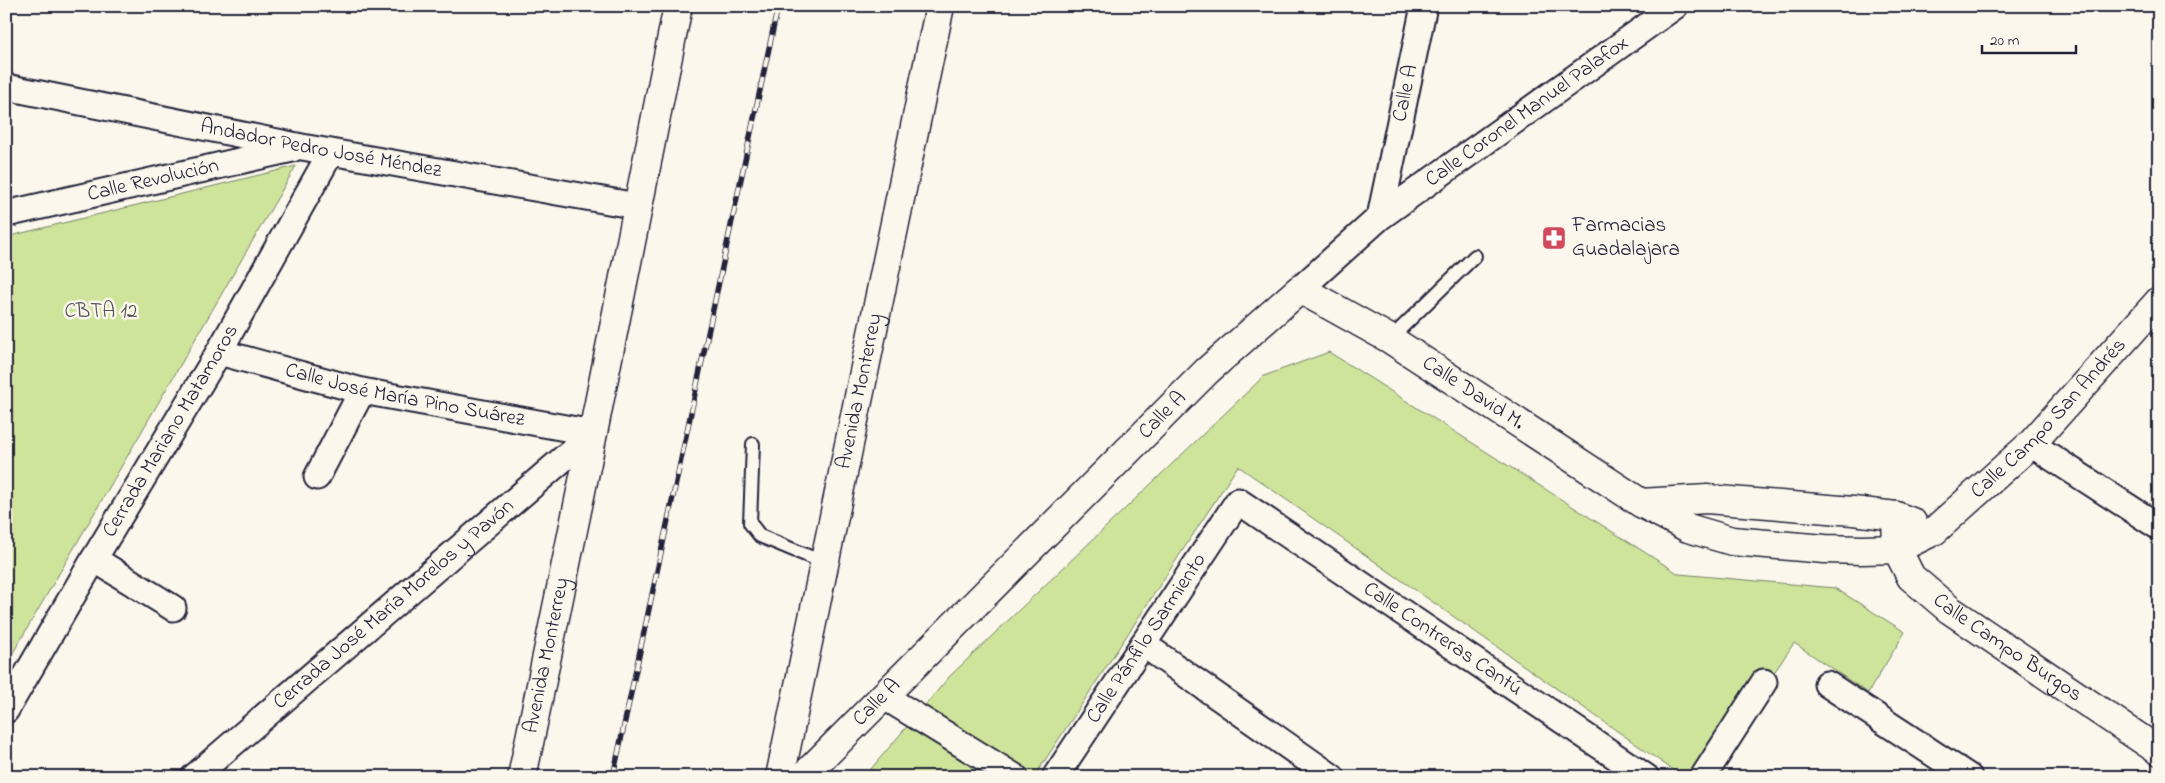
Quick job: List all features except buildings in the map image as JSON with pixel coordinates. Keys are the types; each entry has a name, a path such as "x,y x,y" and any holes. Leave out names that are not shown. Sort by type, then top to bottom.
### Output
{"street":[{"name":"Avenida Monterrey","path":"522,777 678,6"},
{"name":"Avenida Monterrey","path":"780,777 940,6"},
{"name":"Calle A","path":"803,777 885,697 1207,370 1300,290 1380,217 1424,6"},
{"name":"Calle Coronel Manuel Palafox","path":"1380,217 1675,6"},
{"name":"Andador Pedro José Méndez","path":"6,87 302,147 637,206"},
{"name":"Calle Revolución","path":"6,214 302,147"},
{"name":"Cerrada Mariano Matamoros","path":"6,710 219,352 331,152"},
{"name":"Calle David M.","path":"1300,290 1390,339 1641,503 1688,528 1732,541 1825,549 1897,549"},
{"name":"Calle Campo San Andrés","path":"1897,549 1934,531 2030,444 2159,301"},
{"name":"Calle José María Pino Suárez","path":"219,352 362,391 593,433"},
{"path":"317,477 362,391"},
{"name":"Cerrada José María Morelos y Pavón","path":"194,777 593,433"},
{"path":"2030,444 2159,527"},
{"path":"1641,503 1706,499 1896,516 1934,531"},
{"name":"Calle Pánfilo Sarmiento","path":"1055,777 1238,501"},
{"name":"Calle Contreras Cantú","path":"1238,501 1646,777"},
{"name":"Calle Campo Burgos","path":"1896,516 1897,549 1911,577 1950,610 2159,751"},
{"path":"94,560 173,608"},
{"path":"1143,644 1332,777"},
{"path":"1703,777 1764,682"},
{"path":"1827,684 1969,777"},
{"path":"885,697 1015,777"}],"lane":[{"path":"1390,339 1475,256"},
{"path":"753,444 750,523 760,536 825,563"}],"green space":[{"name":"CBTA 12","path":"296,166 6,665 6,237"},
{"path":"1329,352 1679,574 1835,588 1905,632 1868,693 1794,643 1704,777 1683,777 1238,466 1034,777 864,777 950,676 1264,376"}],"railway":[{"path":"613,777 778,6"}],"place":[{"name":"Farmacias Guadalajara","path":"1554,238"}]}
